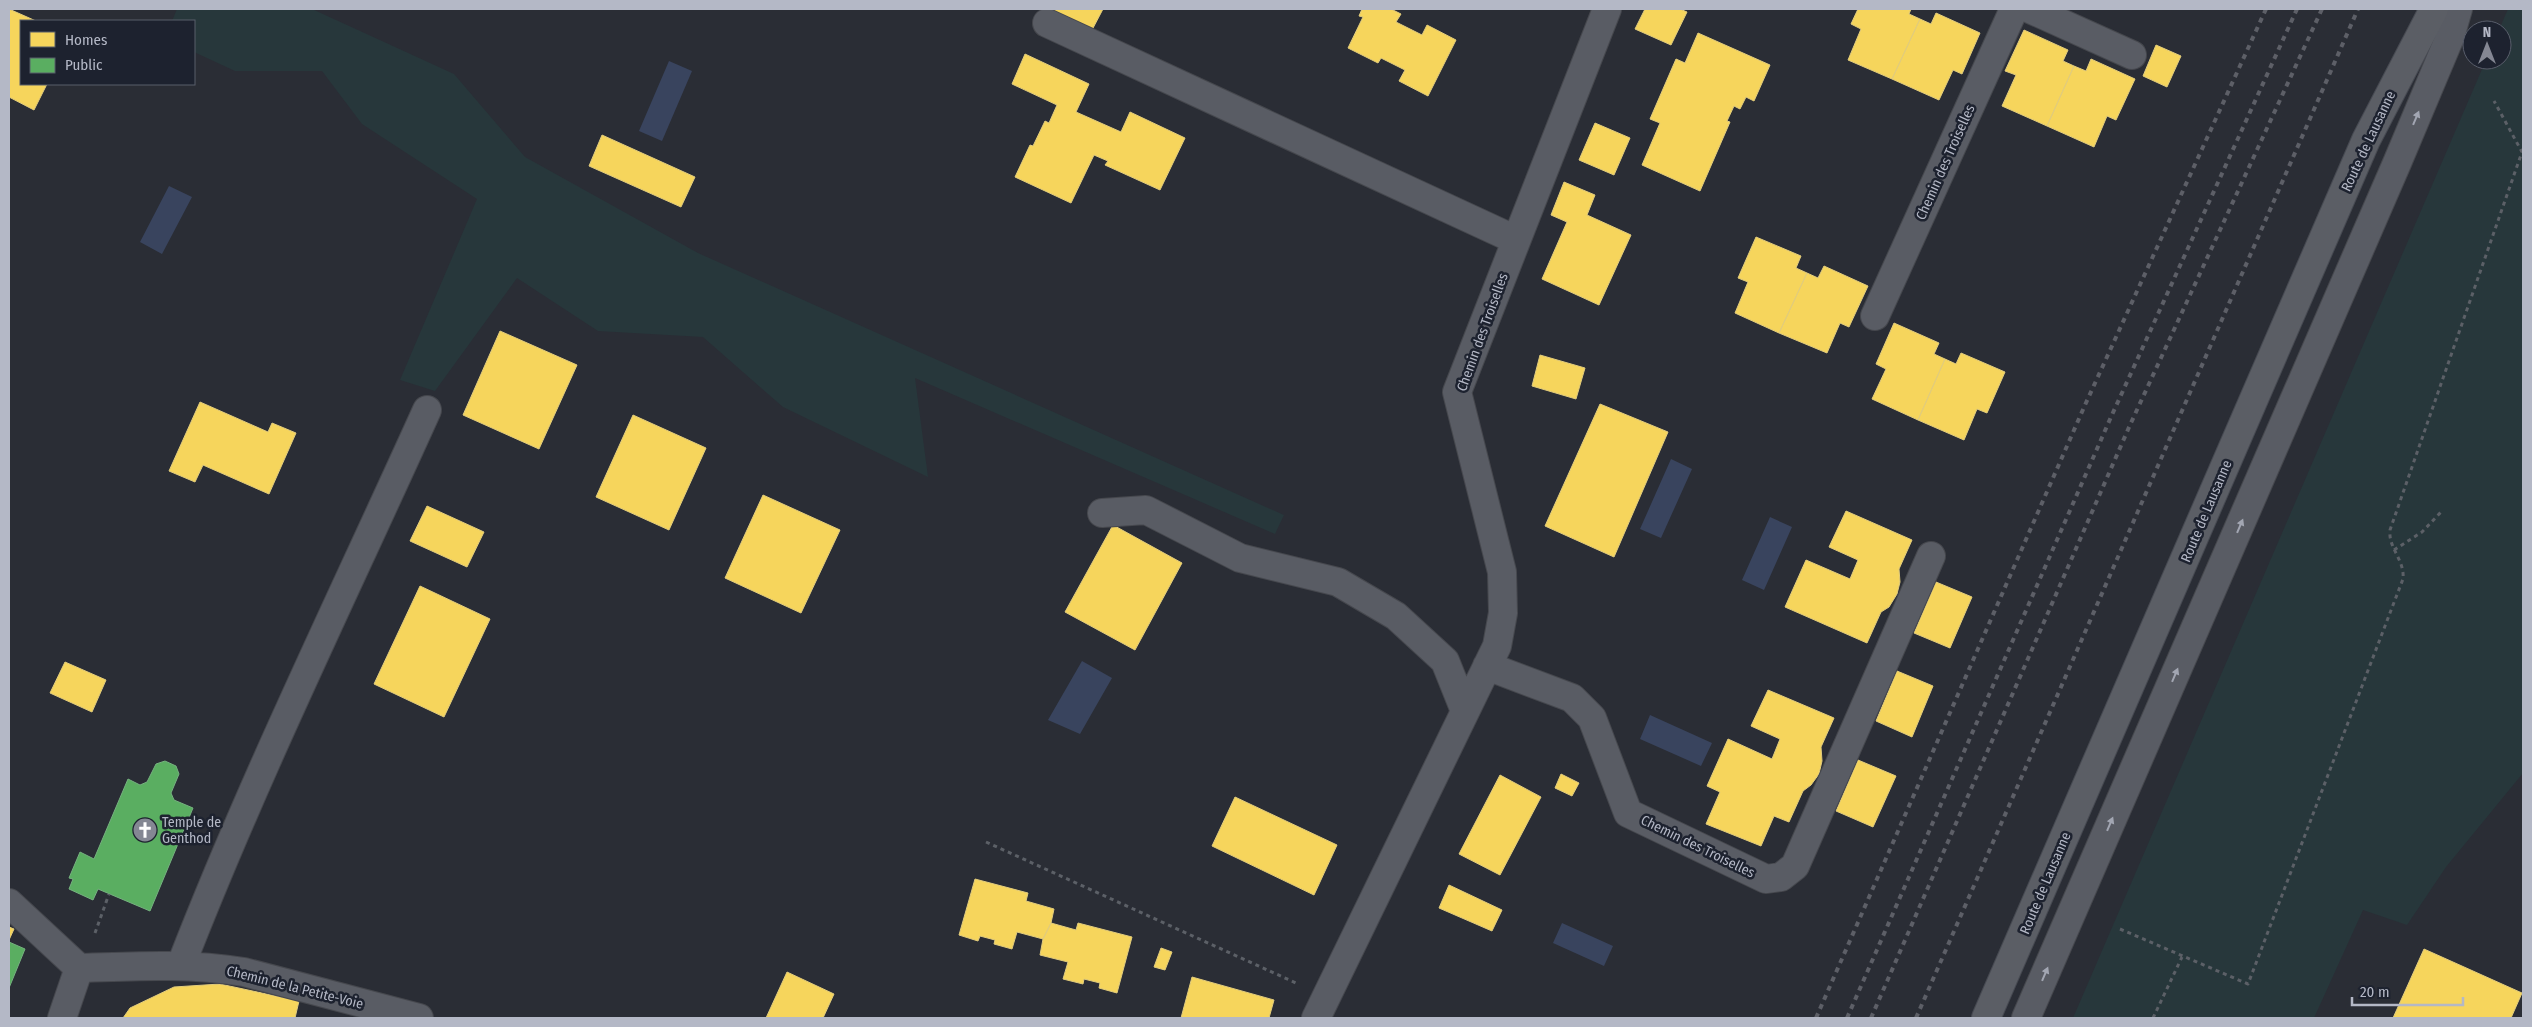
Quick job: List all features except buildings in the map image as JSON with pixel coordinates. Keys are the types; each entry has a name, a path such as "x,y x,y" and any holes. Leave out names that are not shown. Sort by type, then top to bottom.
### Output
{"main road":[{"name":"Route de Lausanne","path":"1986,1018 2366,140 2434,9"}],"street":[{"name":"Chemin des Troiselles","path":"1321,1007 1497,646 1503,613 1502,572 1457,392 1607,9"},
{"name":"Chemin des Troiselles","path":"1875,316 2014,9"},
{"path":"2030,9 2132,55"},
{"path":"2026,1018 2393,172 2450,37 2458,9"},
{"path":"1047,23 1516,240"},
{"path":"180,965 200,915 292,708 427,410"},
{"path":"1102,513 1146,510 1240,558 1338,582 1396,616 1445,661 1465,711"},
{"name":"Chemin des Troiselles","path":"1487,666 1572,698 1592,718 1628,813 1766,879 1780,877 1795,866 1931,556"},
{"path":"9,903 79,968 62,1018"},
{"name":"Chemin de la Petite-Voie","path":"79,968 180,965 244,972 419,1018"}],"path":[{"path":"2120,929 2248,984 2403,579 2401,562 2389,538 2390,530 2522,152 2494,101"},
{"path":"2394,550 2422,532 2442,511"},
{"path":"986,842 1321,1007"},
{"path":"95,932 110,894"},
{"path":"2153,1018 2182,957"}],"shaded area":[{"path":"177,9 312,9 454,74 525,157 698,253 1284,515 1275,534 915,378 928,477 783,407 703,337 598,331 517,278 435,391 400,380 477,199 362,124 322,71 235,71 195,52 195,20 172,20"},
{"path":"2508,9 2523,9 2523,773 2446,867 2407,925 2363,910 2314,1018 2073,1018 2482,70 2512,70 2512,20 2503,20"}],"water":[{"path":"669,61 692,71 662,141 639,131"},
{"path":"169,186 192,197 162,254 140,242"},
{"path":"1671,459 1692,469 1661,538 1640,529"},
{"path":"1770,517 1792,527 1764,590 1742,580"},
{"path":"1082,661 1112,678 1080,734 1048,720"},
{"path":"1650,715 1712,743 1701,766 1640,739"},
{"path":"1562,923 1613,946 1604,966 1553,943"}],"railway":[{"path":"1816,1018 2085,405 2266,9"},
{"path":"1847,1018 2111,417 2297,9"},
{"path":"1871,1018 2130,425 2322,9"},
{"path":"1916,1018 2358,9"}],"place":[{"name":"Temple de Genthod","path":"145,830"}]}
